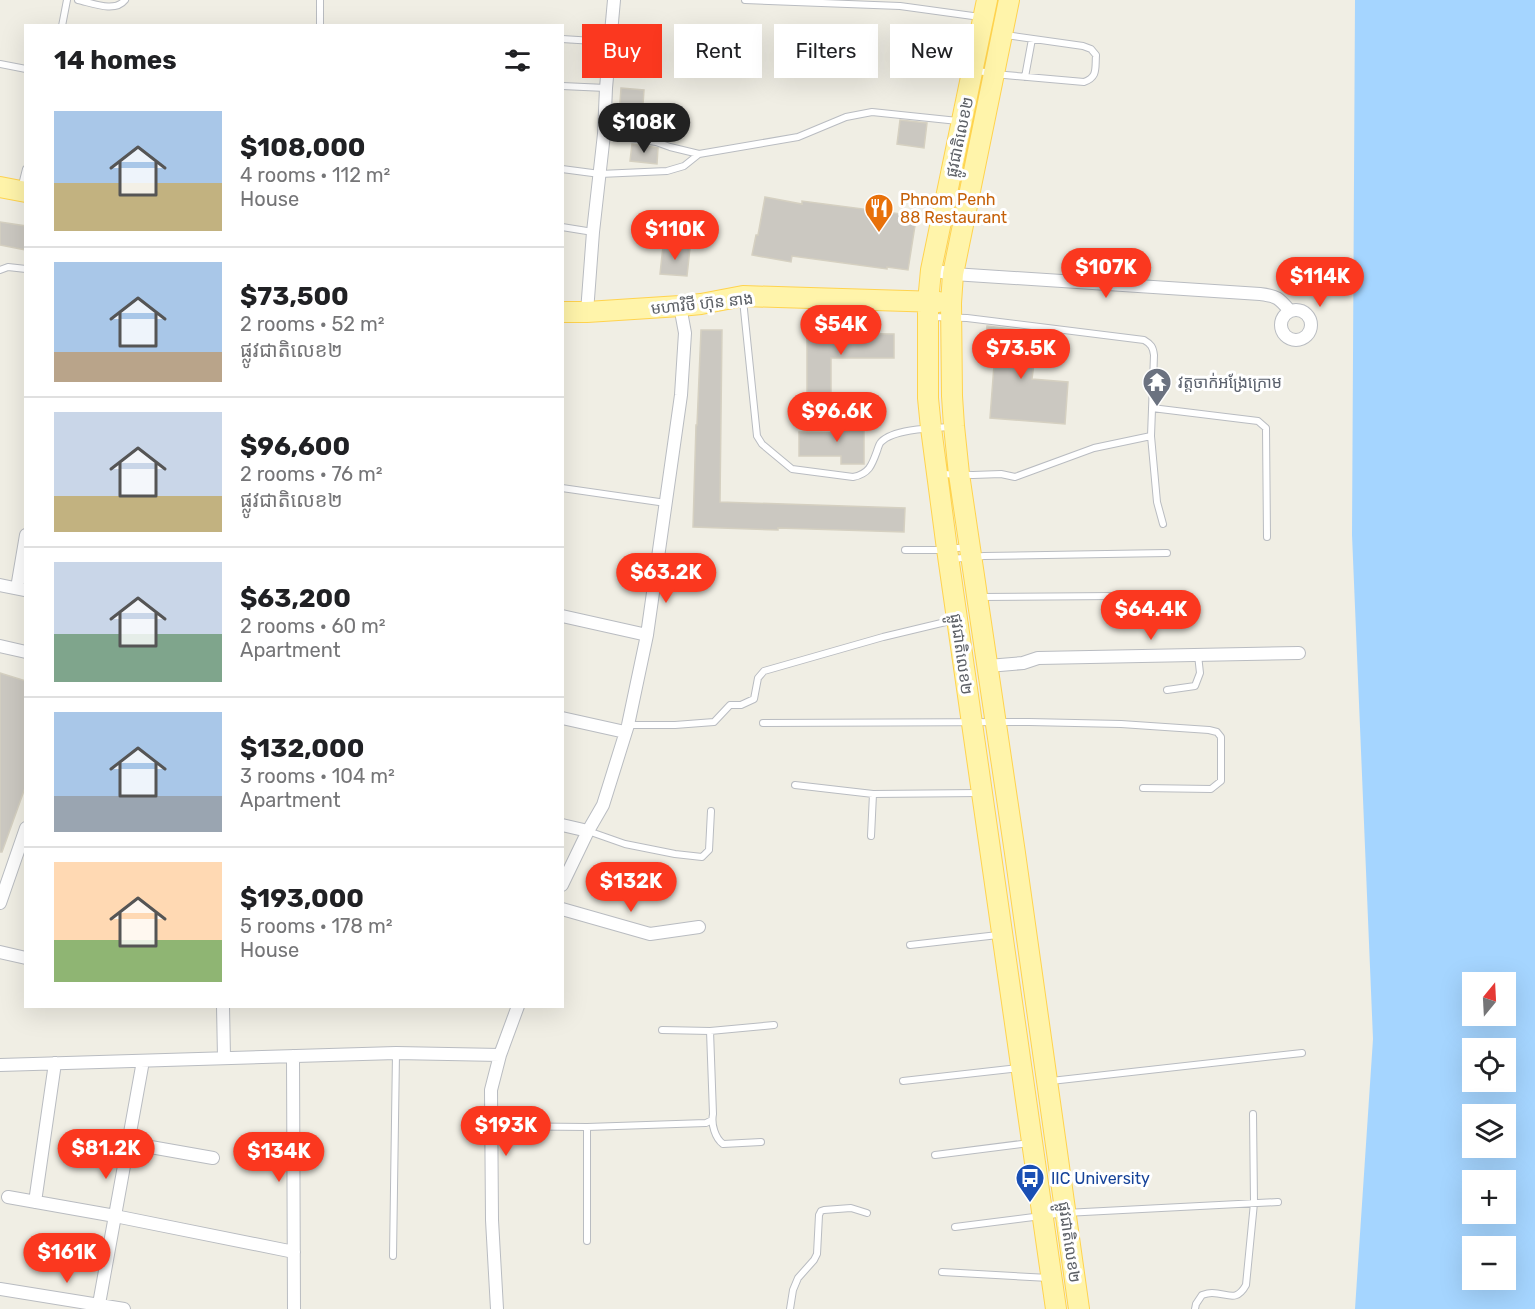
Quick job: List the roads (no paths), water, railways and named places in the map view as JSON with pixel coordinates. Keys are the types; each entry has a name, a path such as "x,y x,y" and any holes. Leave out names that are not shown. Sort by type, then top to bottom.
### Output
{"main road":[{"name":"ផ្លូវជាតិលេខ២","path":"1009,0 953,274 952,396 959,474 1079,1309"},
{"name":"ផ្លូវជាតិលេខ២","path":"974,65 984,16"},
{"name":"ផ្លូវជាតិលេខ២","path":"971,78 931,270 928,310 930,428 1056,1309"},
{"path":"0,187 23,192"},
{"name":"មហាវិថី ហ៊ុន នាង","path":"564,312 680,306 743,296 951,310"},
{"path":"991,855 1015,853"},
{"path":"1016,1026 1039,1023"}],"street":[{"path":"612,24 614,0"},
{"path":"587,312 607,78"},
{"path":"931,270 953,274 1270,295 1280,299 1290,311"},
{"path":"564,881 603,804 626,729 647,635 682,375 685,333 680,306"},
{"path":"0,586 21,589 24,557"},
{"path":"564,616 647,635"},
{"path":"0,646 24,652"},
{"path":"988,666 1023,663 1038,658 1299,653"},
{"path":"564,718 626,729"},
{"path":"564,825 588,831"},
{"path":"0,903 24,834"},
{"path":"564,910 650,934 699,927"},
{"path":"0,952 24,958"},
{"path":"223,1008 224,1058"},
{"path":"496,1309 492,1220 491,1090 500,1055 517,1008"},
{"path":"0,1065 396,1053 500,1055"},
{"path":"293,1056 294,1309"},
{"path":"106,1307 115,1216 143,1061"},
{"path":"35,1202 56,1063"},
{"path":"128,1143 213,1158"},
{"path":"8,1197 294,1252"},
{"path":"0,1289 124,1309"}],"lane":[{"path":"62,24 67,0"},
{"path":"78,0 114,7 120,6 124,0"},
{"path":"320,0 320,24"},
{"path":"745,0 900,6 984,16 1002,35 1083,46 1091,49 1096,55 1095,74 1092,79 1084,82 974,70"},
{"path":"564,39 582,40"},
{"path":"1025,77 1032,39"},
{"path":"0,64 24,69"},
{"path":"564,86 606,88"},
{"path":"604,134 656,142 699,154 798,137 846,117 872,112 962,121"},
{"path":"564,169 600,174 667,171 684,166 699,154"},
{"path":"564,227 593,232"},
{"path":"0,270 8,267 24,269"},
{"path":"743,296 757,436 762,444 792,469 853,477 862,476 868,471 880,443 893,434 954,426"},
{"path":"951,310 979,320 1144,340 1150,344 1153,348 1151,436 1157,502 1163,524"},
{"path":"1152,408 1258,421 1263,424 1266,428 1267,537"},
{"path":"937,474 973,476 1001,474 1015,477 1094,448 1151,436"},
{"path":"564,488 666,503"},
{"path":"905,550 948,554 971,552 1167,553"},
{"path":"948,554 971,552"},
{"path":"978,597 1116,596"},
{"path":"626,729 714,722 730,705 741,705 754,699 758,678 764,671 883,637 957,619"},
{"path":"1167,690 1195,686 1200,673 1198,655"},
{"path":"764,723 972,721 1121,724 1209,730 1217,732 1221,737 1221,781 1211,789 1143,788"},
{"path":"795,784 873,794 982,793"},
{"path":"871,836 873,794"},
{"path":"588,831 625,844 702,857 709,850 711,811"},
{"path":"910,945 1003,934"},
{"path":"662,1030 710,1031 774,1025"},
{"path":"710,1031 712,1120 717,1139 723,1144 761,1142"},
{"path":"393,1256 396,1053"},
{"path":"1047,1081 1302,1053"},
{"path":"903,1081 1022,1068"},
{"path":"1195,1309 1202,1295 1212,1293 1234,1297 1242,1292 1246,1285 1254,1203 1253,1114"},
{"path":"490,1126 587,1127 706,1123 712,1120"},
{"path":"587,1127 587,1241"},
{"path":"935,1155 1033,1143"},
{"path":"955,1227 1065,1213 1278,1202"},
{"path":"790,1309 793,1290 798,1278 817,1254 821,1211 851,1208 867,1213"},
{"path":"942,1272 1053,1278"}],"water":[{"path":"1355,0 1535,0 1535,1309 1355,1309 1373,1039 1352,535"}],"place":[{"name":"Phnom Penh 88 Restaurant","path":"879,234"},
{"name":"វត្តចាក់អង្រែក្រោម","path":"1157,408"},
{"name":"IIC University","path":"1030,1204"}]}
